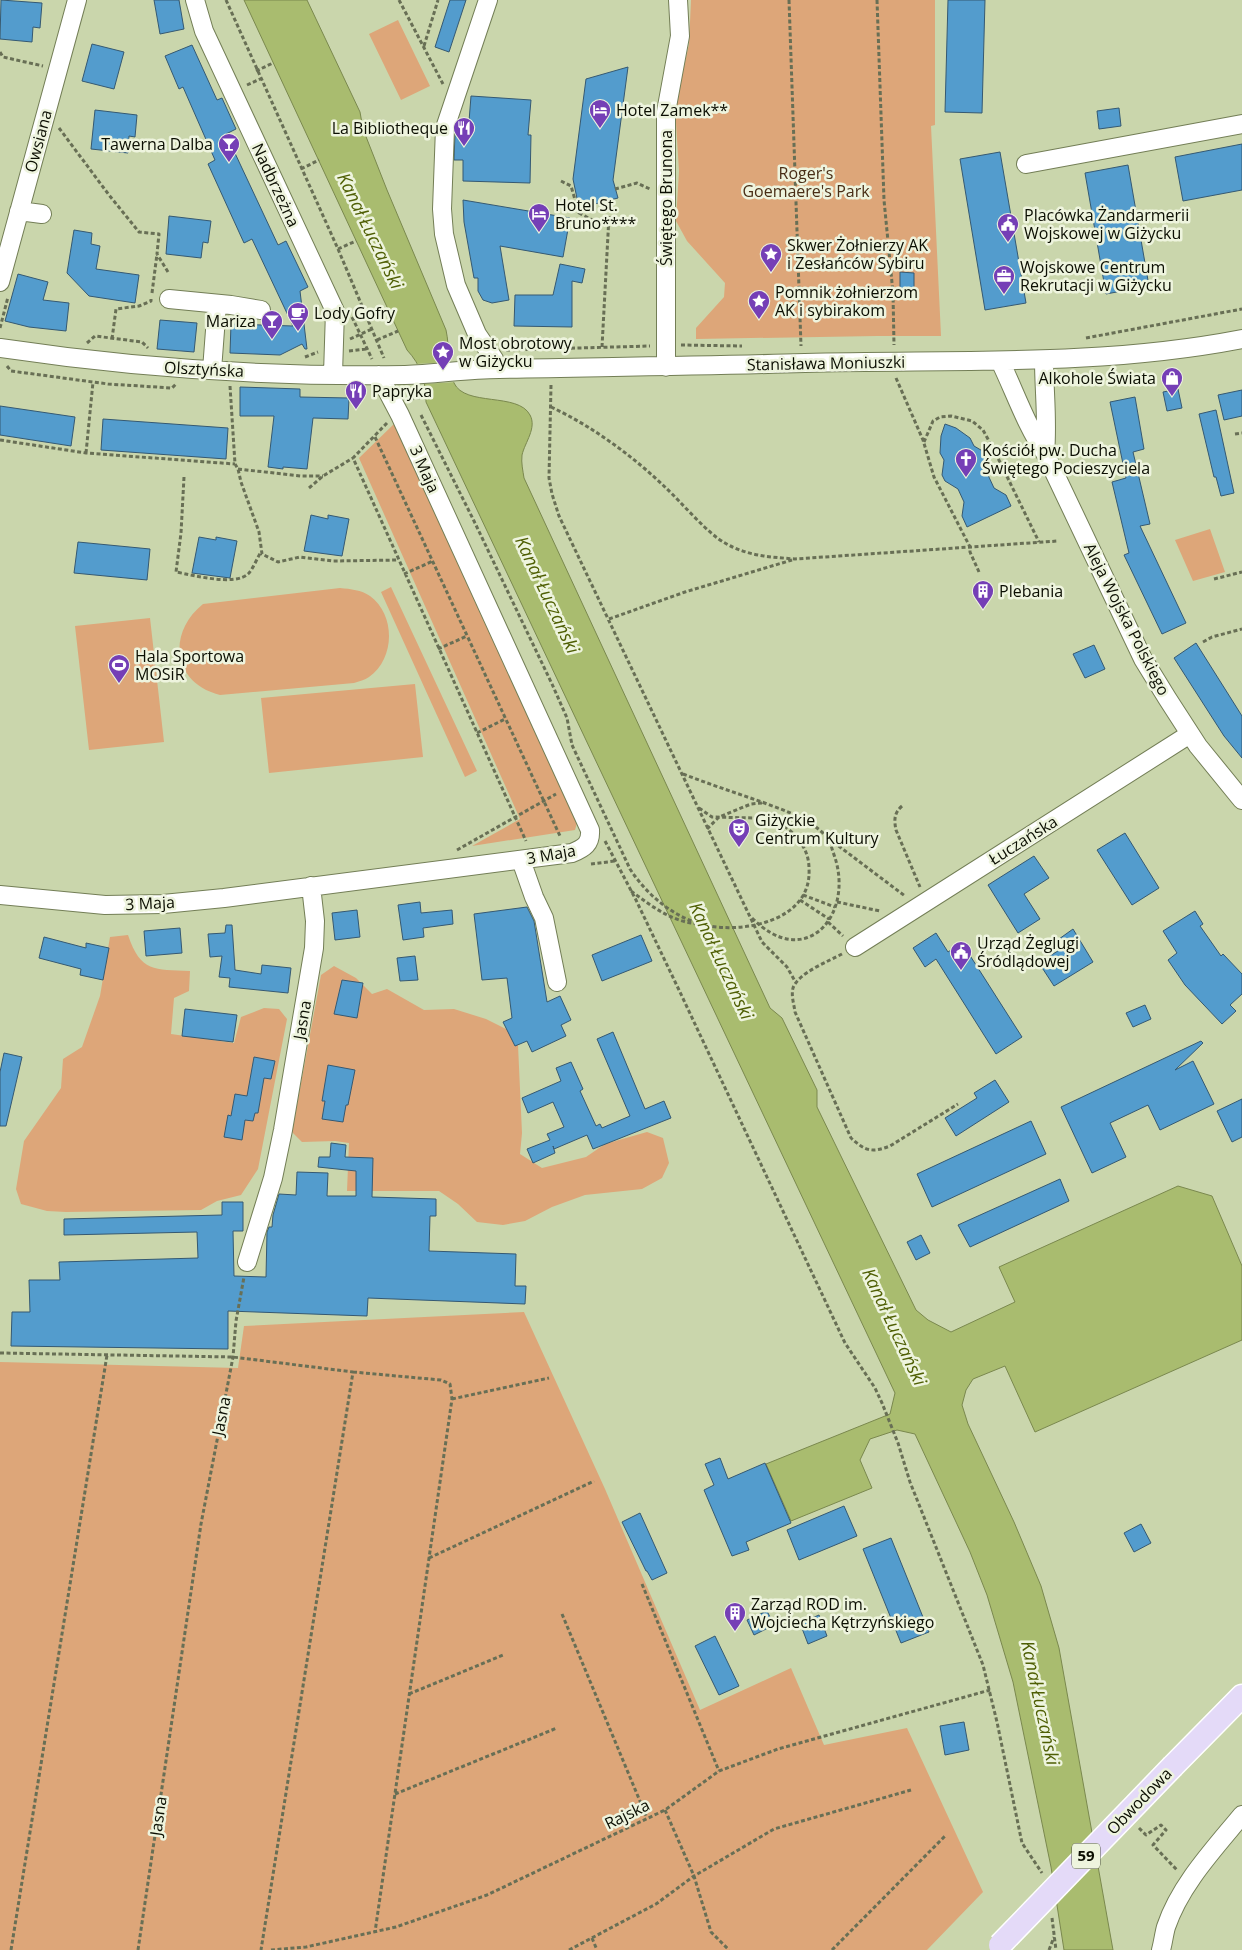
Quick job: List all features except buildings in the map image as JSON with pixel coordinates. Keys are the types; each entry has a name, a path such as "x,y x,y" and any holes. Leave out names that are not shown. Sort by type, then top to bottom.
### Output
{"main road":[{"name":"Obwodowa","path":"997,1947 1242,1696"}],"street":[{"name":"Owsiana","path":"0,282 3,259 19,211 77,0"},
{"name":"Nadbrzeżna","path":"194,0 204,31 335,311 333,374"},
{"path":"488,0 452,102 445,128 442,209 444,234 456,285 477,334 495,364"},
{"name":"Świętego Brunona","path":"666,367 666,112 680,36 678,0"},
{"path":"1026,164 1242,124"},
{"path":"19,211 42,214"},
{"path":"169,299 261,310"},
{"path":"212,370 217,304"},
{"name":"Stanisława Moniuszki","path":"410,374 476,370 495,364 666,367 894,353 1000,361 1044,360 1164,352 1242,339"},
{"name":"Olsztyńska","path":"0,348 77,360 212,370 379,375 410,374"},
{"name":"Aleja Wojska Polskiego","path":"1044,360 1046,453"},
{"name":"Aleja Wojska Polskiego","path":"1000,361 1027,422 1036,440 1046,453 1144,658 1190,734 1242,800"},
{"name":"3 Maja","path":"0,895 80,903 132,905 224,898 311,886 519,851 572,853 583,848 588,843 590,830 400,415 379,375"},
{"name":"Łuczańska","path":"856,947 1190,734"},
{"path":"519,851 534,897 544,918 557,982"},
{"name":"Jasna","path":"247,1262 275,1168 310,977 315,930 311,886"},
{"path":"1161,1950 1166,1928 1190,1882 1242,1815"}],"path":[{"path":"226,0 377,340 398,331"},
{"path":"400,0 452,102"},
{"path":"424,47 438,0"},
{"path":"789,0 801,346 791,346"},
{"path":"877,0 884,200 892,293 896,379 924,443 934,477 970,547 970,552 979,572"},
{"path":"256,71 273,63"},
{"path":"301,169 318,160"},
{"path":"561,181 571,186 579,213 596,222"},
{"path":"615,189 637,183 666,198"},
{"path":"109,195 140,232 159,234 151,301 139,306 116,308 112,338"},
{"path":"602,348 609,216"},
{"path":"338,249 356,240"},
{"path":"157,254 168,272"},
{"path":"1078,339 1242,309"},
{"path":"367,349 360,334 372,329"},
{"path":"894,353 904,344"},
{"path":"495,364 508,349 666,345 743,346"},
{"path":"896,379 905,379"},
{"path":"86,453 93,382"},
{"path":"230,383 235,464 259,532 262,554 278,562 300,557 332,561 398,560"},
{"path":"545,384 560,385"},
{"path":"551,385 549,478 559,516 748,915 762,942 787,968 796,983"},
{"path":"404,400 424,397"},
{"path":"551,407 576,419 653,476 723,542 738,550 761,557 795,559 1058,541"},
{"path":"419,411 552,684 567,718 572,745 630,869 652,896 674,912 702,924"},
{"path":"924,443 933,421 940,417 951,416 972,421 983,430 1039,542"},
{"path":"309,488 323,476 353,458 392,418"},
{"path":"1235,434 1242,433"},
{"path":"375,436 560,836"},
{"path":"0,440 86,453 235,464"},
{"path":"353,458 526,841 519,851"},
{"path":"238,469 301,476 323,476"},
{"path":"184,478 181,534 176,572 210,579 227,580 246,576 261,551"},
{"path":"609,619 685,592 795,559"},
{"path":"404,574 433,561"},
{"path":"1214,579 1242,573"},
{"path":"1203,642 1212,637 1242,629"},
{"path":"438,649 467,636"},
{"path":"476,732 505,719"},
{"path":"682,774 800,816 923,904"},
{"path":"470,850 452,853 544,802 569,785"},
{"path":"707,829 719,817 751,804 765,803"},
{"path":"629,889 666,916 686,922 730,928 758,924 783,915 800,900 810,874 809,862 802,843 788,828 778,822 760,818 712,817 696,806"},
{"path":"902,806 897,810 894,821 923,904"},
{"path":"748,915 773,936 791,940 801,940 809,937 822,928 835,907 840,888 838,869 828,837"},
{"path":"615,861 684,999 845,1343 875,1388 882,1403 898,1443 910,1482 983,1665 1022,1843 1040,1867 1044,1876"},
{"path":"803,895 835,907"},
{"path":"800,900 829,919"},
{"path":"837,902 903,916"},
{"path":"856,947 803,975 796,983 792,996 795,1012 851,1138 866,1150 879,1150 890,1146 958,1104"},
{"name":"Jasna","path":"138,1950 201,1524 232,1357 236,1321 247,1262"},
{"path":"0,1353 232,1357 353,1372 441,1380 450,1384 452,1399 375,1932"},
{"path":"11,1950 107,1355"},
{"path":"261,1950 353,1372"},
{"path":"452,1399 549,1378"},
{"path":"429,1558 594,1481"},
{"path":"642,1584 719,1771"},
{"path":"562,1614 648,1818"},
{"path":"409,1694 503,1655"},
{"name":"Rajska","path":"271,1950 306,1947 396,1927 487,1895 665,1810 719,1771 778,1750 990,1690"},
{"path":"395,1794 557,1728"},
{"path":"569,1950 656,1904 694,1876 774,1829 911,1790"},
{"path":"665,1810 694,1876 711,1932 729,1950"},
{"path":"1135,1825 1146,1835 1161,1825 1166,1830 1153,1845 1190,1882"},
{"path":"832,1950 946,1835"},
{"path":"1051,1911 1056,1950"},
{"path":"1049,1950 1054,1936"},
{"path":"592,1938 597,1950"}],"green space":[{"name":"Roger's Goemaere's Park","path":"691,0 935,0 935,125 931,126 941,336 696,339 696,328 724,297 725,283 687,241 676,221 679,171 675,107 689,44"},
{"path":"398,20 430,86 401,100 369,34"},
{"path":"395,423 575,813 577,823 575,830 472,846 520,819 359,458"},
{"path":"1210,529 1225,572 1193,581 1175,540"},
{"path":"391,587 477,771 465,777 381,592"},
{"path":"340,588 352,589 370,596 378,604 388,625 388,648 384,659 378,669 367,678 354,683 220,695 204,689 192,680 184,669 180,656 180,642 191,616 203,604"},
{"name":"Hala Sportowa MOSiR","path":"150,618 164,742 89,750 75,626"},
{"path":"415,684 423,757 269,773 261,698"},
{"path":"128,935 138,956 144,963 158,969 190,971 189,991 174,998 171,1034 234,1043 241,1017 264,1008 279,1009 287,1019 258,1169 241,1195 217,1201 201,1210 66,1212 47,1211 21,1204 16,1189 24,1141 61,1088 63,1059 82,1047 100,996 110,937"},
{"path":"334,966 356,978 372,994 387,989 424,1010 454,1009 486,1019 508,1030 518,1045 522,1133 520,1154 542,1168 586,1157 605,1144 647,1132 663,1138 669,1163 662,1178 642,1189 585,1195 552,1207 525,1221 503,1225 477,1222 458,1204 439,1191 347,1191 349,1143 335,1141 302,1142 292,1132 321,975"},
{"path":"524,1312 605,1489 700,1710 791,1668 824,1745 907,1728 983,1892 927,1950 0,1950 0,1362 238,1368 244,1326"}],"water":[{"name":"Kanał Łuczański","path":"244,0 307,0 360,112 363,129 387,190 446,330 450,370 454,383 460,390 469,395 515,404 524,408 530,415 532,420 531,430 522,455 524,478 770,1008 782,1018 817,1090 817,1107 916,1310 928,1320 951,1332 1015,1302 999,1267 1178,1186 1212,1196 1242,1266 1242,1340 1035,1432 1005,1366 973,1379 966,1390 962,1405 968,1424 1014,1522 1041,1586 1059,1648 1113,1950 1064,1950 1051,1867 1013,1682 987,1595 970,1552 915,1434 897,1430 870,1439 860,1460 872,1488 791,1521 766,1464 890,1414 895,1393 426,402 424,380 419,368 407,350"}],"pier":[{"path":"451,362 457,382 423,384 415,364"}],"place":[{"name":"Hotel Zamek**","path":"600,129"},
{"name":"La Bibliotheque","path":"464,147"},
{"name":"Tawerna Dalba","path":"229,163"},
{"name":"Hotel St. Bruno****","path":"539,233"},
{"name":"Placówka Żandarmerii Wojskowej w Giżycku","path":"1008,243"},
{"name":"Skwer Żołnierzy AK i Zesłańców Sybiru","path":"771,273"},
{"name":"Wojskowe Centrum Rekrutacji w Giżycku","path":"1004,295"},
{"name":"Pomnik żołnierzom AK i sybirakom","path":"759,320"},
{"name":"Lody Gofry","path":"298,332"},
{"name":"Mariza","path":"272,340"},
{"name":"Most obrotowy w Giżycku","path":"443,371"},
{"name":"Alkohole Świata","path":"1172,397"},
{"name":"Papryka","path":"356,410"},
{"name":"Kościół pw. Ducha Świętego Pocieszyciela","path":"966,478"},
{"name":"Plebania","path":"983,610"},
{"name":"Hala Sportowa MOSiR","path":"119,684"},
{"name":"Giżyckie Centrum Kultury","path":"739,848"},
{"name":"Urząd Żeglugi Śródlądowej","path":"961,971"},
{"name":"Zarząd ROD im. Wojciecha Kętrzyńskiego","path":"735,1632"}]}
